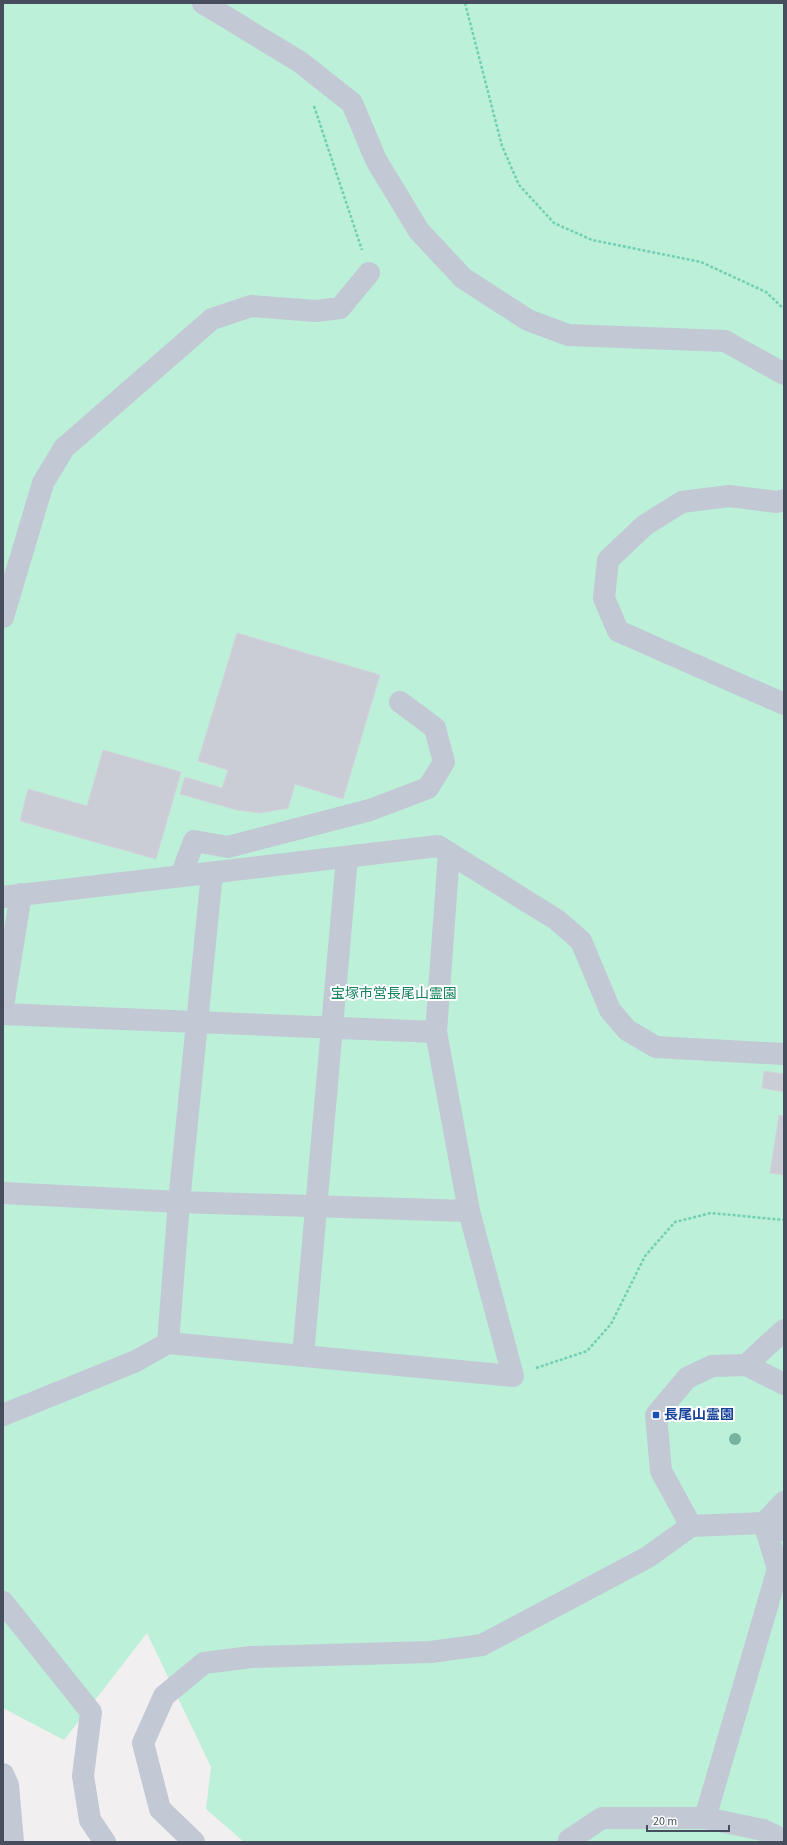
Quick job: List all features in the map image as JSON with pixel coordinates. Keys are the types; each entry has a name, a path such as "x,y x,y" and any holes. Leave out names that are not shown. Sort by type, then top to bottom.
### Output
{"street":[{"path":"203,3 300,62 352,103 376,160 419,231 463,278 528,320 568,334 725,342 784,374"},
{"path":"3,617 43,483 64,448 212,319 251,306 316,311 340,308 369,273"},
{"path":"784,500 777,502 728,496 682,502 645,525 608,560 604,598 618,631 784,704"},
{"path":"180,876 194,841 228,847 370,810 428,788 444,762 435,728 400,702"},
{"path":"3,1006 12,896 438,846 557,920 581,941 610,1010 627,1030 656,1047 784,1054"},
{"path":"3,1415 136,1361 168,1343 513,1376 469,1211 436,1032 449,853"},
{"path":"303,1356 347,857"},
{"path":"168,1343 179,1202 212,873"},
{"path":"3,1014 436,1032"},
{"path":"3,1193 179,1202 469,1211"},
{"path":"746,1365 784,1330"},
{"path":"691,1526 661,1471 656,1415 687,1378 712,1366 746,1365 784,1384"},
{"path":"764,1523 784,1502"},
{"path":"704,1818 778,1569 764,1523"},
{"path":"194,1842 160,1809 143,1743 164,1696 204,1663 251,1657 431,1652 482,1645 648,1557 691,1526 764,1523 784,1530"},
{"path":"3,1602 91,1712 83,1776 90,1820 105,1842"},
{"path":"3,1774 8,1785 13,1842"},
{"path":"569,1842 602,1818 704,1818 763,1830 784,1840"}],"path":[{"path":"465,3 502,146 519,185 554,223 592,240 701,262 766,292 784,309"},
{"path":"312,100 369,273"},
{"path":"513,1376 587,1351 611,1324 645,1256 675,1222 711,1213 784,1220"}],"green space":[{"name":"宝塚市営長尾山霊園","path":"3,3 784,3 784,1842 244,1842 206,1809 211,1767 147,1633 64,1740 3,1708"}],"building":[{"path":"237,633 380,675 343,799 295,784 288,808 260,813 237,810 180,794 185,777 222,788 228,770 198,761"},
{"path":"103,750 181,772 156,859 20,821 28,789 87,806"},
{"path":"764,1071 784,1074 784,1092 762,1088"},
{"path":"779,1115 784,1116 784,1175 770,1173"}],"place":[{"name":"長尾山霊園","path":"656,1415"}]}
